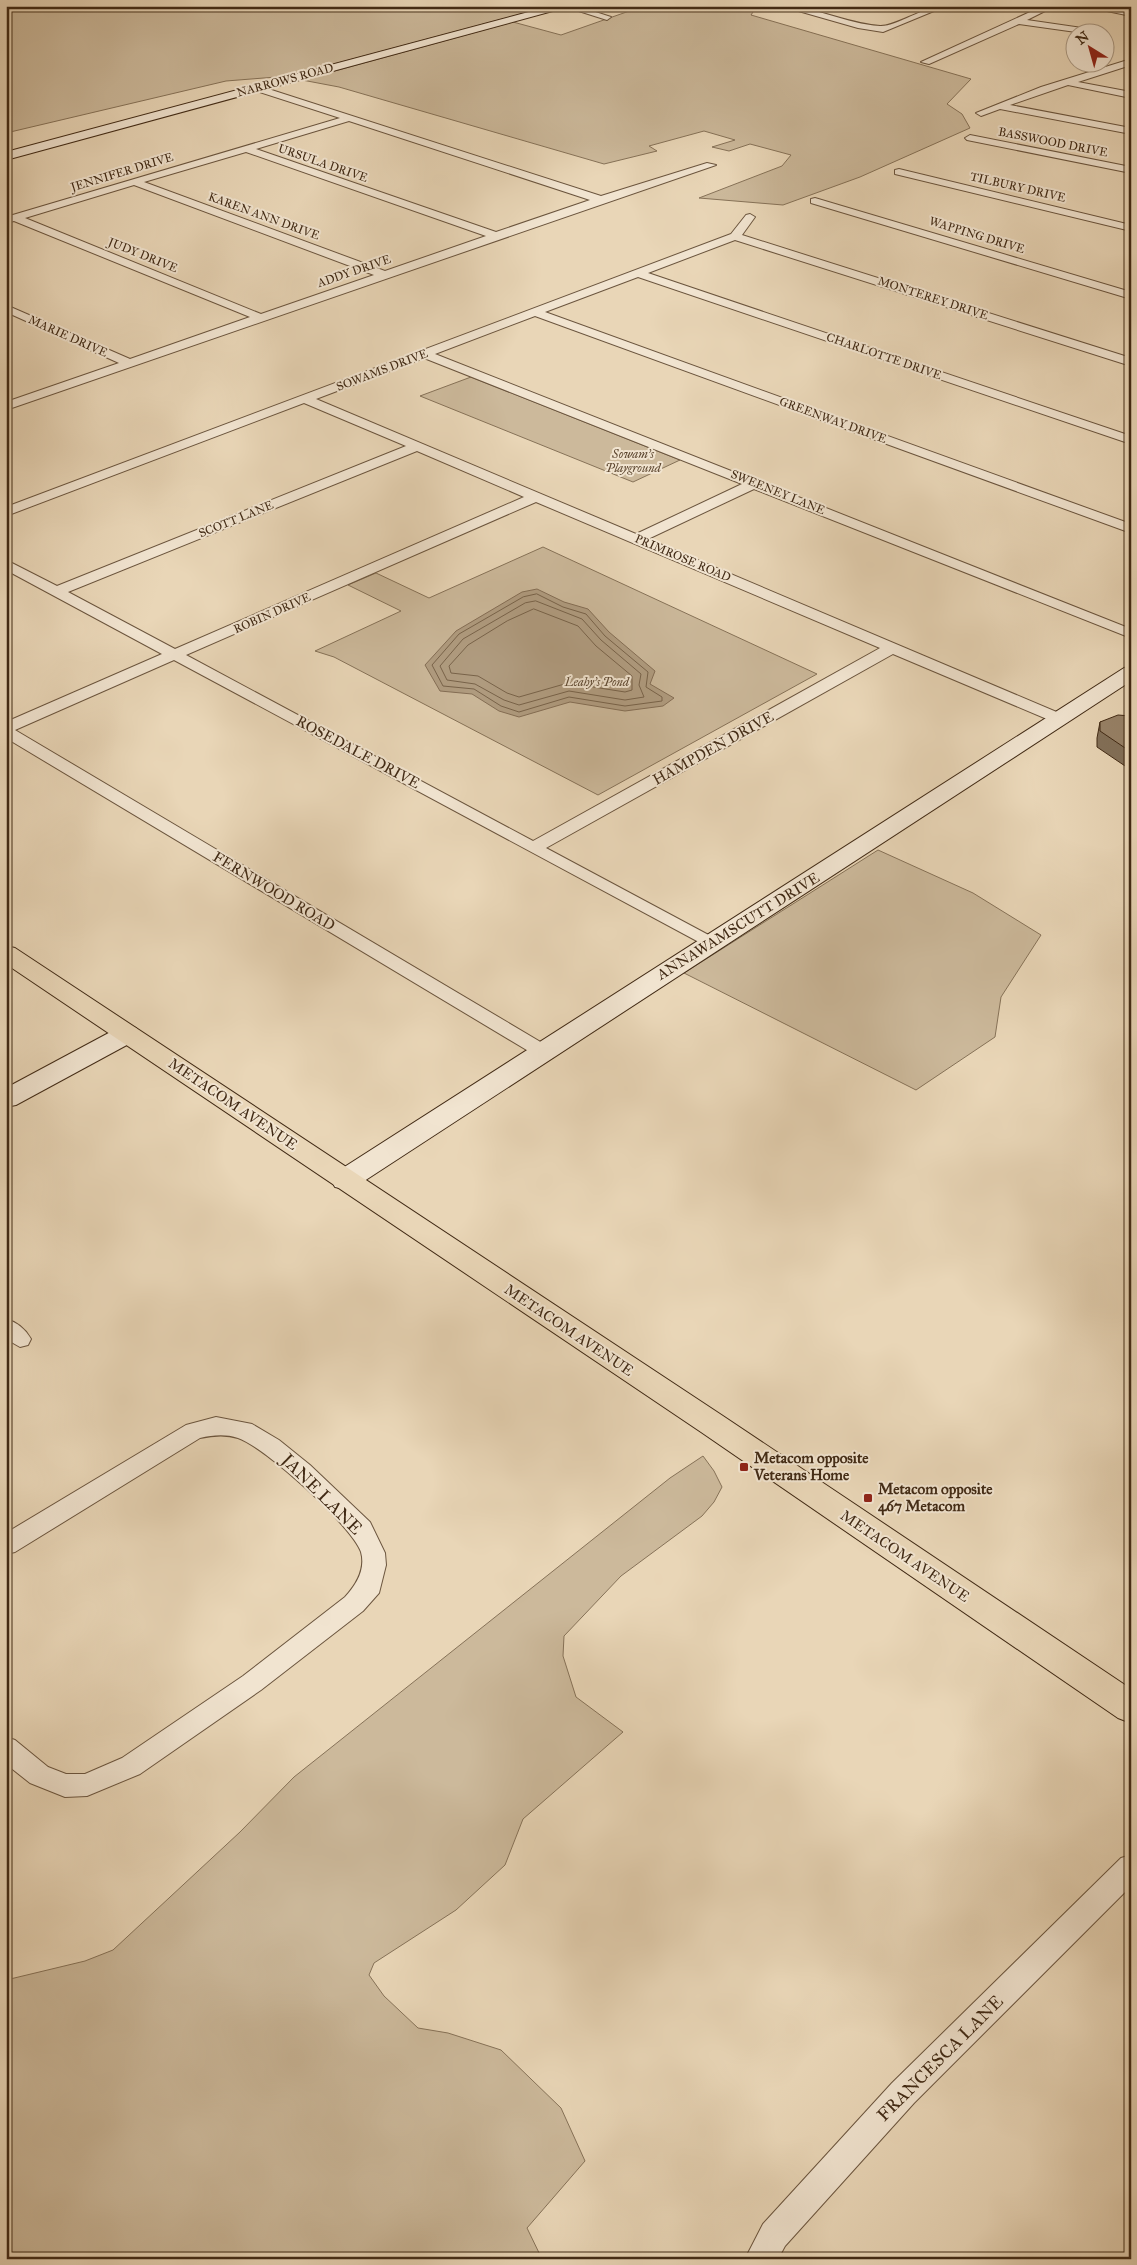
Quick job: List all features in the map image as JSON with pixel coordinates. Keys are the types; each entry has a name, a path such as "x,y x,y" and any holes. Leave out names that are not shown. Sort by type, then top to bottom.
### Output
{"main road":[{"name":"METACOM AVENUE","path":"6,953 712,1424 1131,1708"}],"street":[{"path":"566,6 607,17"},
{"name":"NARROWS ROAD","path":"6,156 566,6"},
{"path":"785,6 858,26 877,28 893,27 942,6"},
{"path":"926,62 1051,6"},
{"path":"1087,6 1131,13"},
{"path":"1019,21 1064,28"},
{"path":"981,113 1067,82 1131,62"},
{"path":"1067,82 1131,94"},
{"path":"256,88 601,200"},
{"path":"999,106 1131,131"},
{"name":"URSULA DRIVE","path":"246,149 350,118"},
{"name":"BASSWOOD DRIVE","path":"970,138 1131,170"},
{"name":"URSULA DRIVE","path":"246,149 496,236"},
{"name":"JENNIFER DRIVE","path":"10,219 246,149"},
{"name":"ADDY DRIVE","path":"6,406 689,169 711,165"},
{"name":"TILBURY DRIVE","path":"899,172 1131,228"},
{"name":"KAREN ANN DRIVE","path":"134,182 385,275"},
{"name":"WAPPING DRIVE","path":"815,201 1131,296"},
{"name":"SOWAMS DRIVE","path":"6,512 735,236 750,218"},
{"name":"JUDY DRIVE","path":"10,219 262,318"},
{"name":"MONTEREY DRIVE","path":"735,236 1131,362"},
{"name":"CHARLOTTE DRIVE","path":"638,273 1131,440"},
{"name":"MARIE DRIVE","path":"6,308 129,363"},
{"name":"GREENWAY DRIVE","path":"535,312 1131,529"},
{"name":"SWEENEY LANE","path":"424,354 756,483 1131,634"},
{"name":"PRIMROSE ROAD","path":"305,399 1060,719"},
{"name":"SCOTT LANE","path":"57,591 416,447"},
{"path":"637,539 756,483"},
{"name":"ROBIN DRIVE","path":"6,729 537,496"},
{"name":"ROSEDALE DRIVE","path":"6,564 710,943"},
{"name":"HAMPDEN DRIVE","path":"534,847 892,648"},
{"name":"ANNAWAMSCUTT DRIVE","path":"345,1180 542,1050 1131,672"},
{"name":"FERNWOOD ROAD","path":"6,729 542,1050"},
{"path":"6,1099 127,1034"},
{"name":"JANE LANE","path":"6,1546 194,1431 216,1426 244,1430 271,1446 302,1471 361,1529 372,1553 374,1565 370,1586 354,1604 252,1683 131,1766 86,1785 65,1786 39,1775 6,1748"},
{"name":"FRANCESCA LANE","path":"761,2259 774,2235 903,2093 1131,1867"}],"green space":[{"path":"6,6 551,6 289,76 226,81 6,133"},
{"path":"624,6 757,6 751,15 971,79 947,104 962,114 970,128 860,177 783,205 699,198 782,166 791,155 750,144 729,151 712,147 735,140 704,131 649,146 657,151 604,164 339,87 302,80 513,22 561,35 635,9"},
{"name":"Sowam's Playground","path":"471,377 680,460 633,482 420,396"},
{"name":"Leahy's Pond","path":"543,547 817,674 598,795 334,657 315,651 401,611 348,585 376,573 429,598"},
{"path":"878,850 973,893 1041,935 1001,997 995,1037 916,1090 684,973"},
{"path":"703,1456 714,1471 722,1487 714,1502 702,1516 621,1576 564,1636 563,1656 576,1697 623,1732 523,1819 505,1865 456,1910 374,1963 369,1975 384,1996 418,2028 448,2033 501,2050 561,2108 585,2161 527,2228 542,2259 6,2259 6,1980 85,1961 113,1950 240,1832 294,1777 670,1478"}],"water":[{"path":"537,589 564,602 588,609 609,632 655,671 650,684 674,698 663,706 625,711 570,702 519,717 499,711 472,694 440,691 425,665 456,631 522,592"}],"building":[{"path":"1118,715 1131,716 1131,752 1100,731 1100,722"}],"place":[{"name":"Metacom opposite Veterans Home","path":"744,1467"},
{"name":"Metacom opposite 467 Metacom","path":"868,1498"}]}
